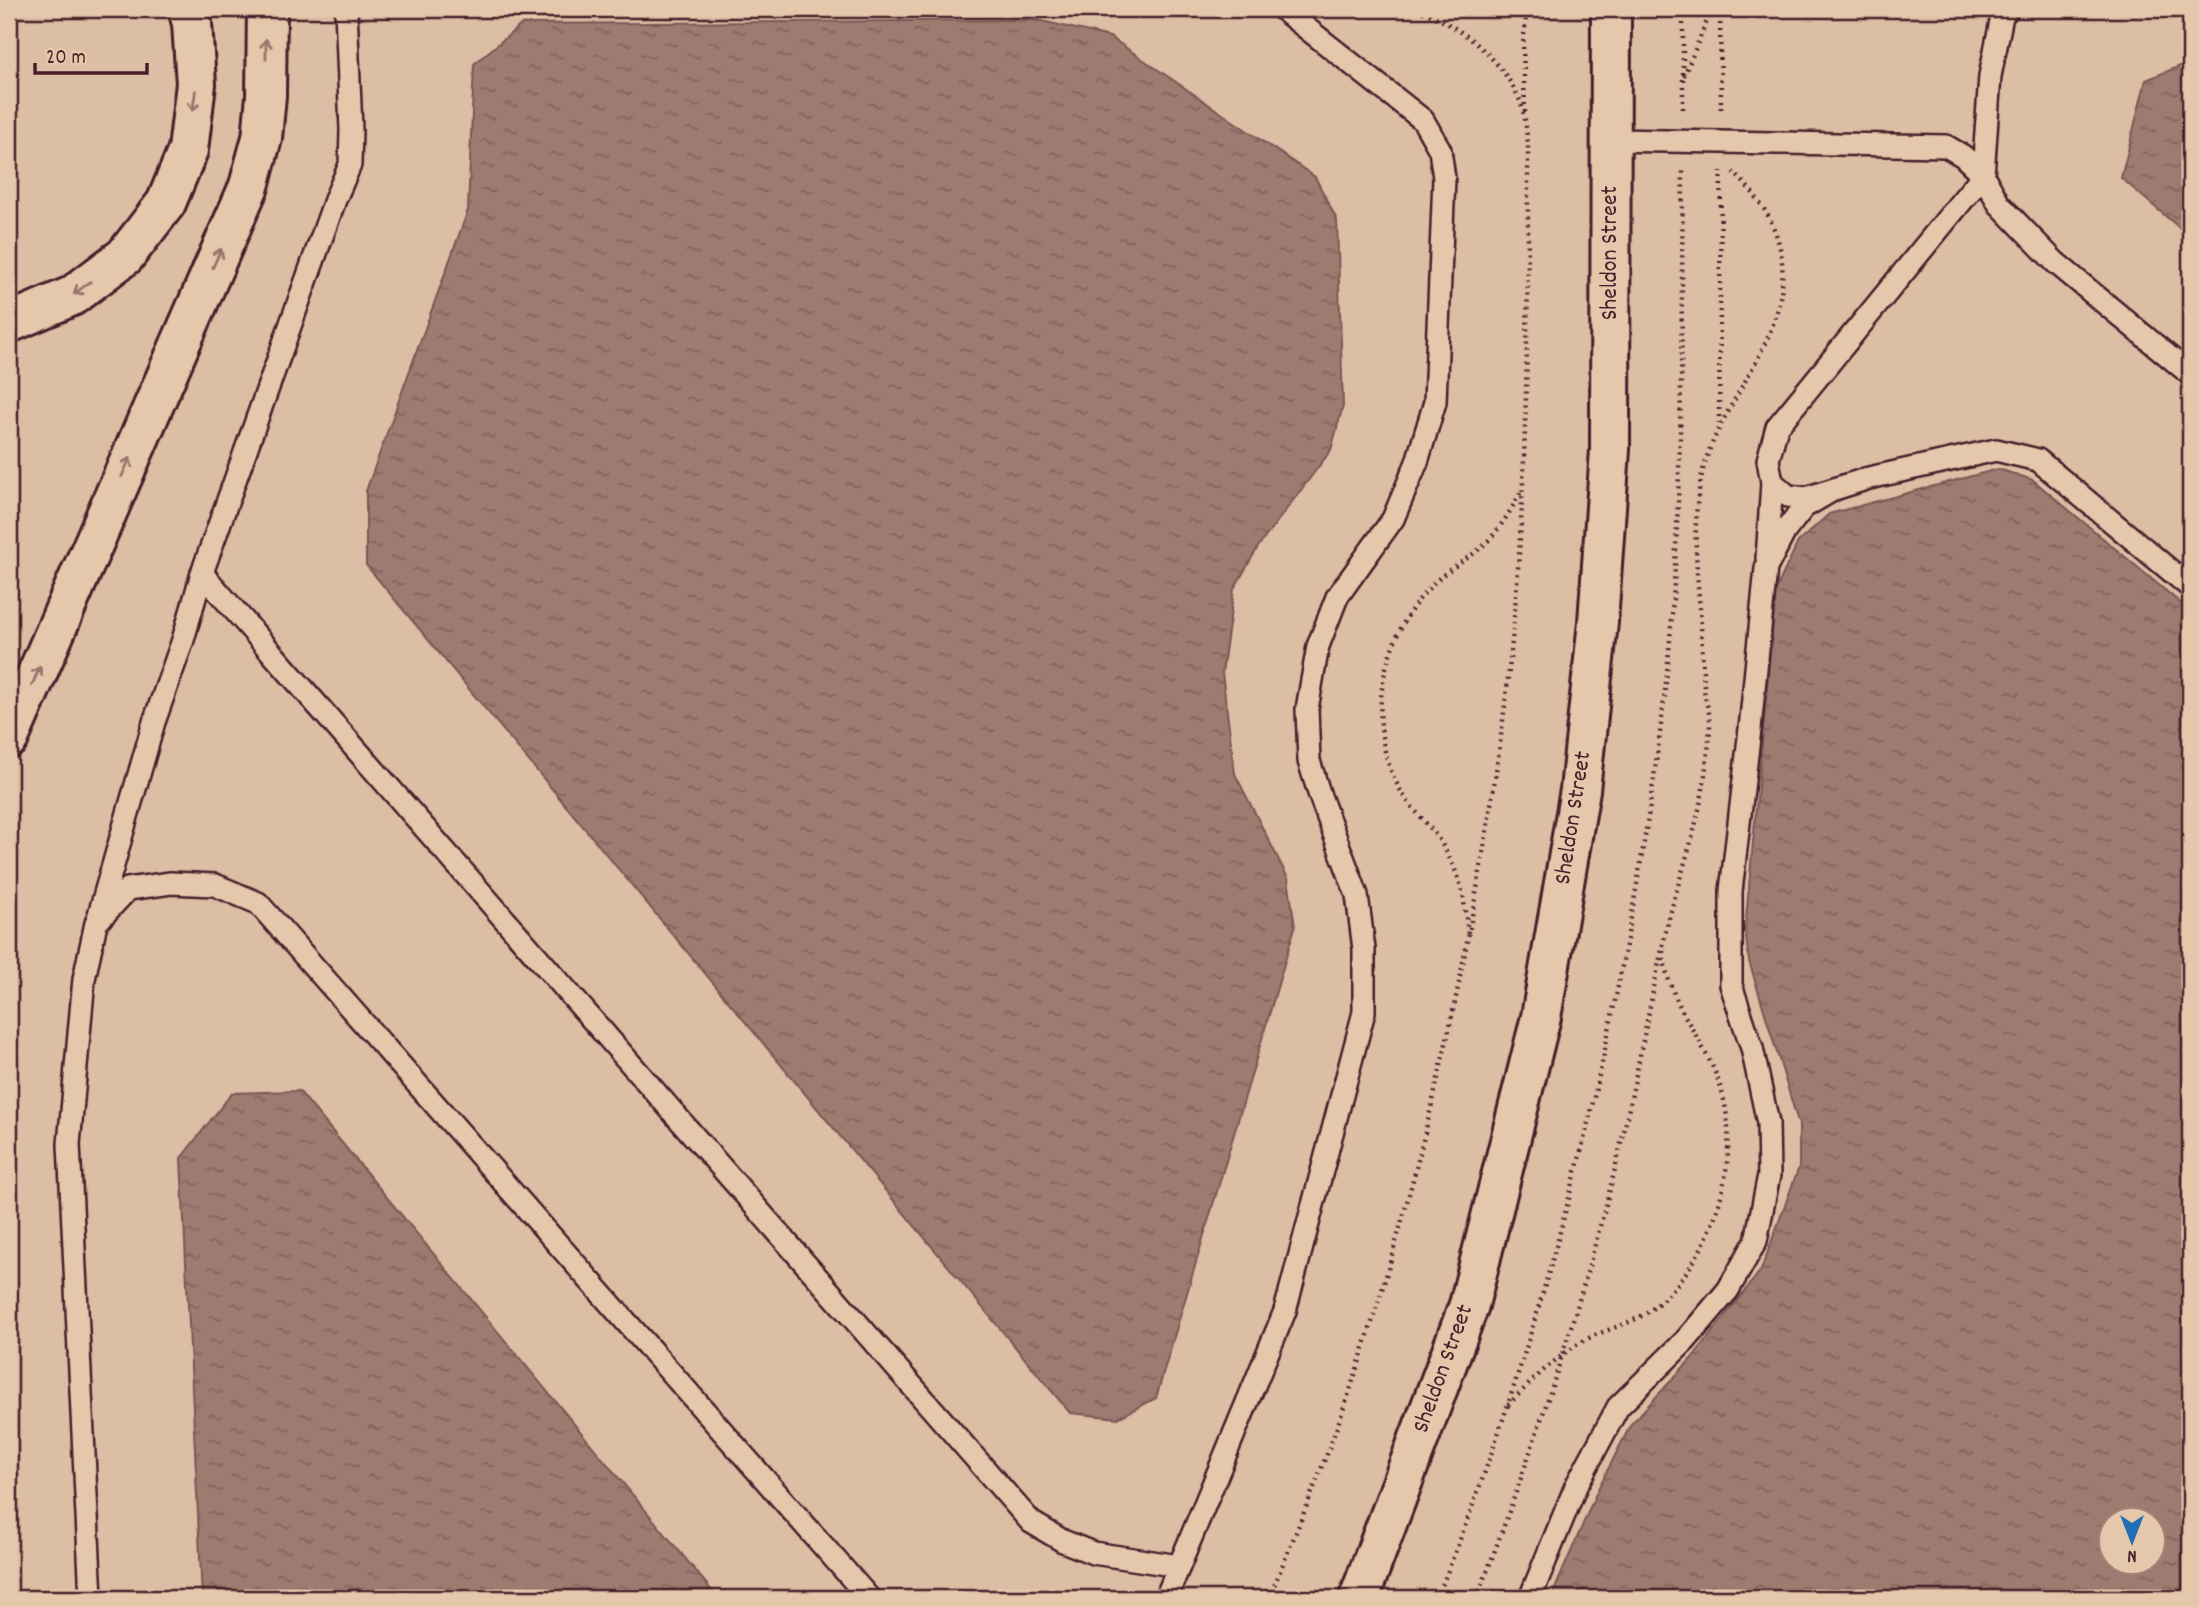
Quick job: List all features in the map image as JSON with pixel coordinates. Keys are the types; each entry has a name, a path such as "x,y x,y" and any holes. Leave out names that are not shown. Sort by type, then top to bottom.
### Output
{"main road":[{"path":"9,323 72,296 125,256 166,203 188,150 197,84 192,23 188,9"},
{"path":"9,738 248,186 262,138 266,96 267,9"},
{"name":"Sheldon Street","path":"1359,1598 1469,1305 1541,1017 1580,790 1598,622 1609,450 1611,9"}],"lane":[{"path":"91,1598 69,1144 84,979 96,923 154,722 183,640 202,573 336,197 350,165 346,9"},
{"path":"1166,1598 1285,1311 1364,1012 1364,950 1357,895 1320,796 1310,761 1307,709 1318,646 1337,597 1393,519 1417,462 1435,402 1444,178 1440,149 1423,120 1282,9"},
{"path":"1530,1598 1576,1486 1618,1407 1685,1341 1720,1300 1756,1241 1769,1175 1768,1123 1752,1048 1731,985 1730,934 1731,891 1766,568 1772,482 1768,460 1777,427 1983,175 1990,76 2002,16 2008,9"},
{"path":"1612,140 1946,146 1963,156 1983,175 1999,204 2055,262 2190,374"},
{"path":"1772,482 1788,496 1806,498 1869,478 1996,450 2038,460 2190,587"},
{"path":"1766,568 1785,531 1804,507 1833,490"},
{"path":"202,573 1031,1522 1063,1541 1093,1553 1179,1566"},
{"path":"96,923 128,889 171,883 215,885 258,903 869,1598"}],"path":[{"path":"1416,9 1458,29 1478,44 1498,66 1518,96 1525,120"},
{"path":"1269,1598 1355,1374 1396,1241 1446,1049 1484,856 1501,740 1515,610 1523,490 1528,338 1528,144 1523,44 1527,9"},
{"path":"1683,79 1712,9"},
{"path":"1720,9 1721,141"},
{"path":"1477,1598 1546,1406 1613,1177 1663,946 1694,835 1705,778 1710,717 1704,692 1696,524 1700,483 1704,464 1719,429 1771,331 1781,300 1782,282 1780,248 1770,219 1755,194 1721,163 1719,429"},
{"path":"1469,936 1463,895 1456,873 1433,831 1405,797 1388,760 1381,715 1381,688 1396,638 1423,594 1489,540 1523,490"},
{"path":"1507,1406 1562,1355 1588,1339 1637,1319 1668,1294 1683,1278 1714,1221 1725,1177 1727,1116 1722,1093 1709,1060 1670,988 1664,968 1663,946"}],"water":[{"path":"1038,20 1110,37 1315,177 1337,220 1343,406 1331,450 1258,547 1234,589 1222,673 1235,774 1288,878 1295,927 1156,1398 1118,1418 1070,1413 366,565 366,491 468,210 474,64 522,24"},
{"path":"2190,62 2190,237 2121,178 2146,80"},
{"path":"1998,469 2033,480 2190,611 2190,1598 1551,1598 1598,1489 1631,1424 1692,1358 1761,1270 1799,1167 1799,1125 1749,961 1745,930 1776,589 1798,542 1829,514"},
{"path":"299,1091 718,1598 202,1598 181,1158 232,1093"}]}
